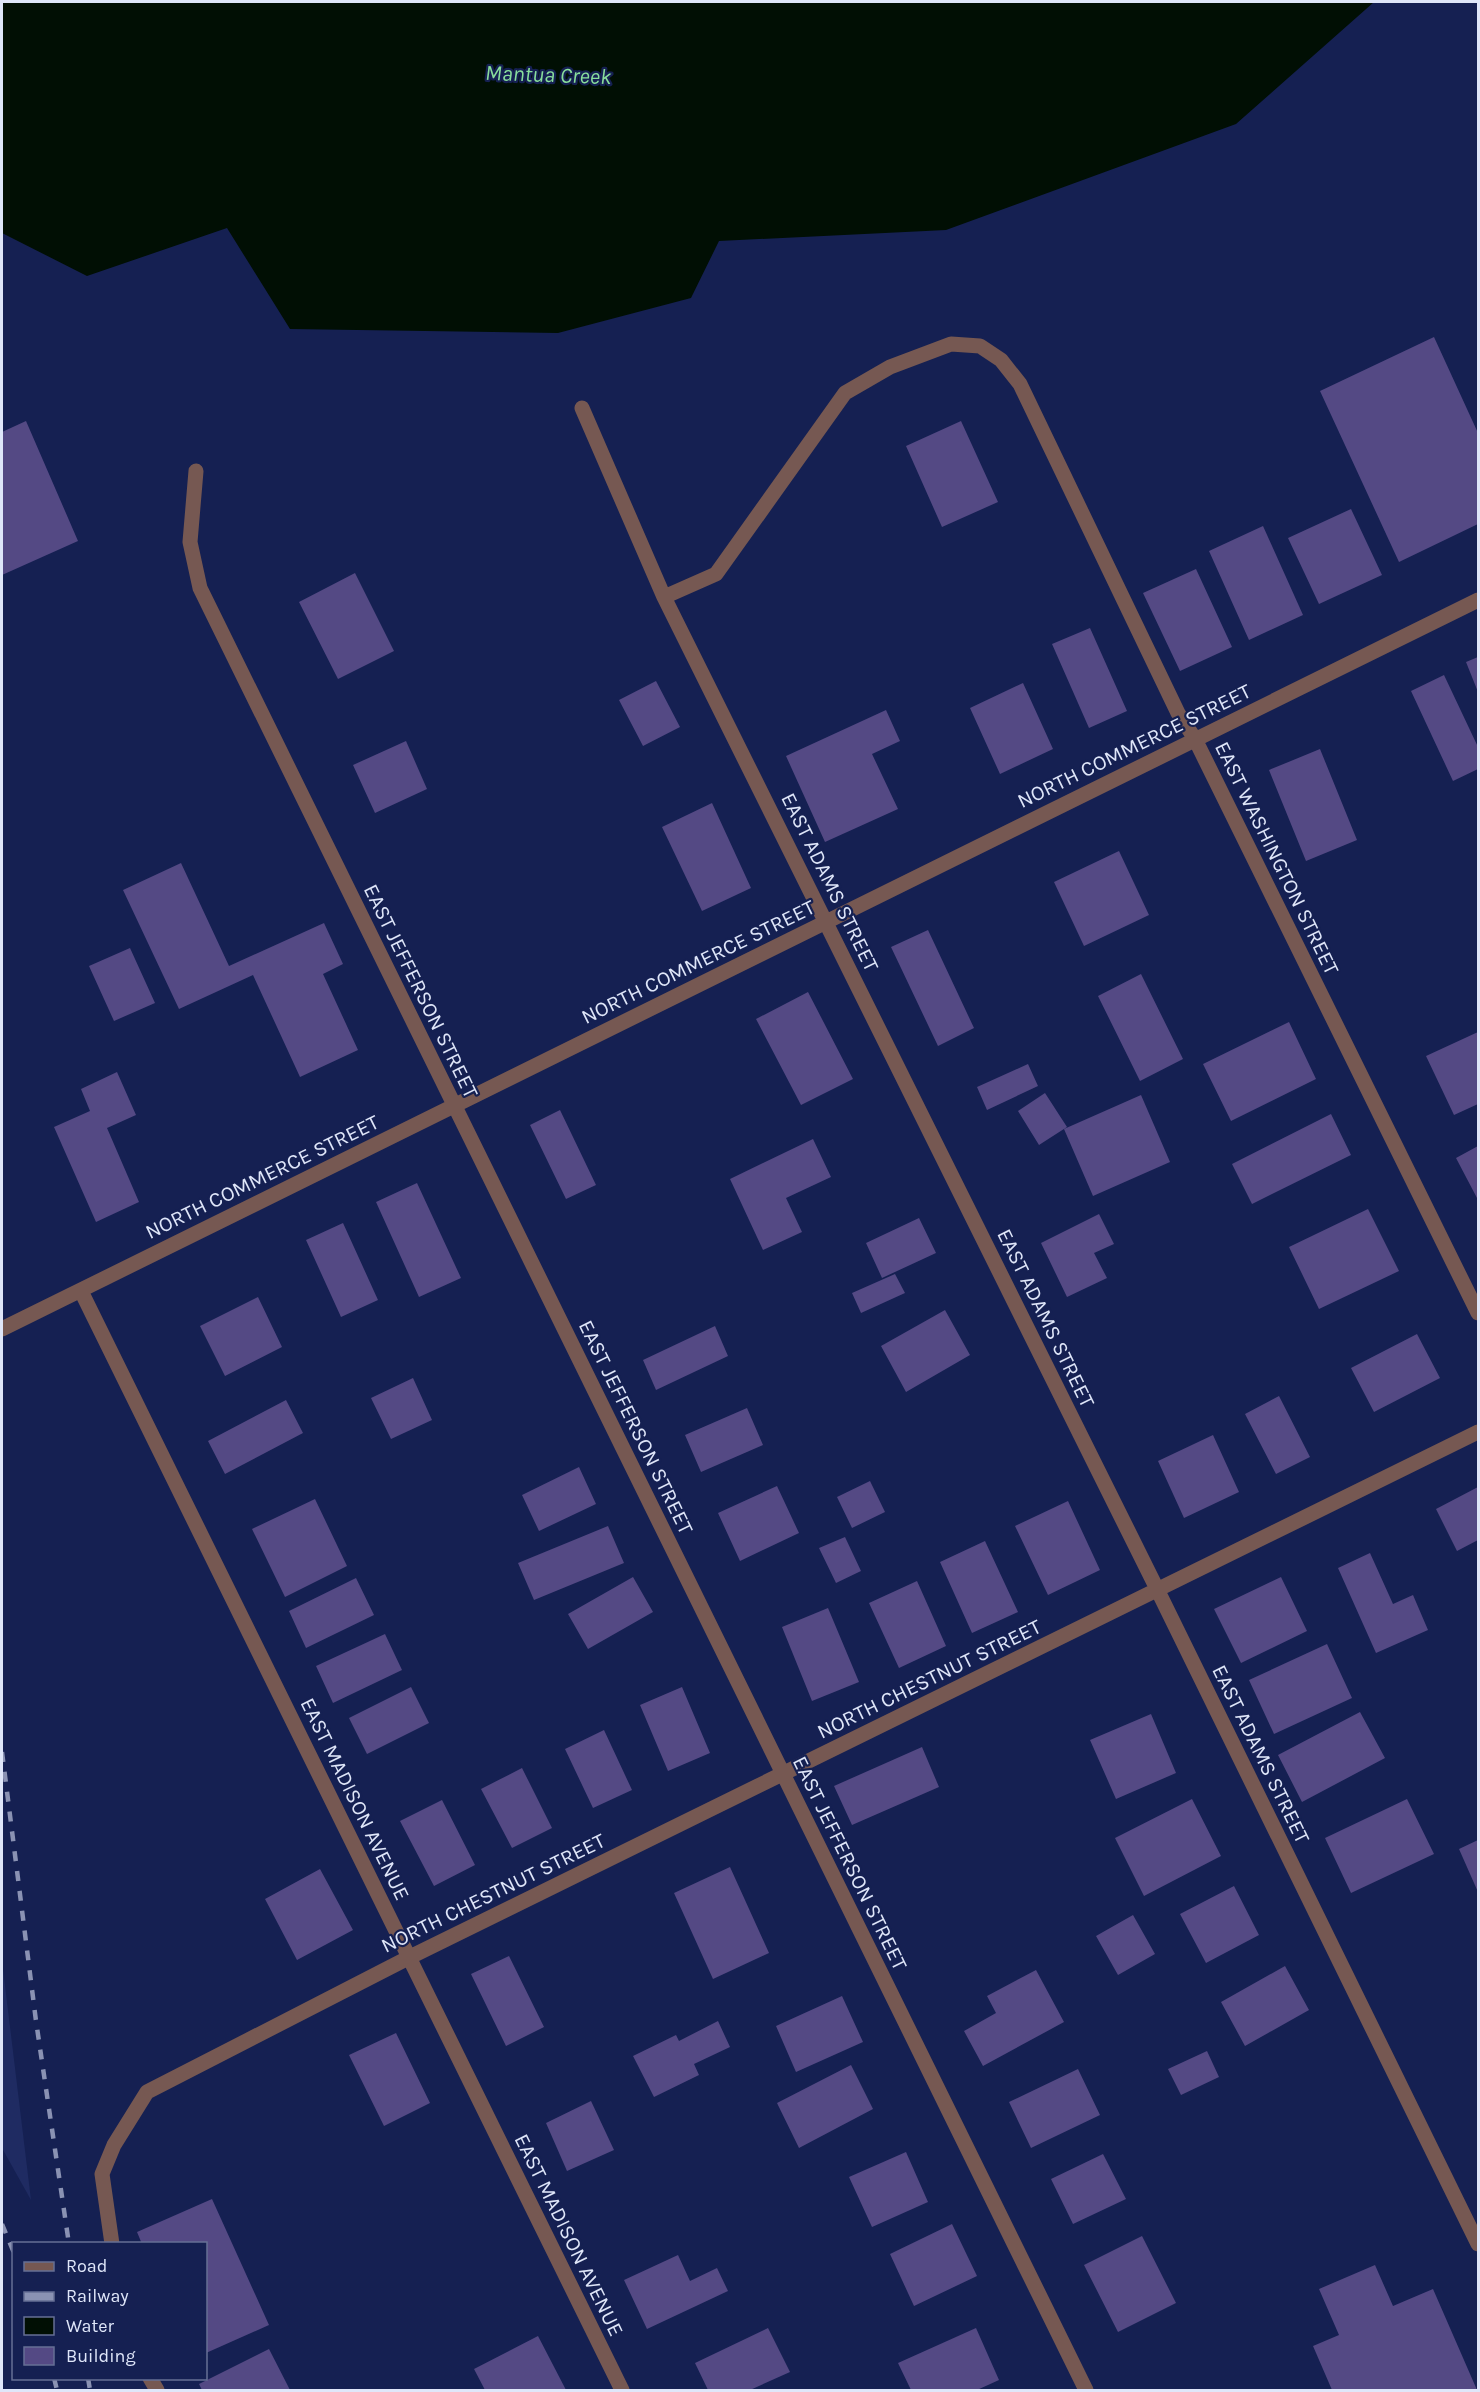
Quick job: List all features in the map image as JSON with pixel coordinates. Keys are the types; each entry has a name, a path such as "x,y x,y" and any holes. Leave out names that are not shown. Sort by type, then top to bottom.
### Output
{"street":[{"name":"EAST WASHINGTON STREET","path":"664,597 716,574 845,393 890,367 951,344 980,346 1001,360 1020,384 1178,713 1195,739 1479,1312"},
{"name":"EAST ADAMS STREET","path":"582,408 664,597 1158,1591 1479,2244"},
{"name":"EAST JEFFERSON STREET","path":"196,471 190,542 200,588 1086,2391"},
{"name":"NORTH COMMERCE STREET","path":"2,1329 1479,600"},
{"name":"EAST MADISON AVENUE","path":"81,1290 622,2391"},
{"name":"NORTH CHESTNUT STREET","path":"112,2242 102,2174 114,2145 147,2092 410,1958 1479,1432"}],"shaded area":[{"path":"2,1961 31,2200 2,2148"}],"water":[{"name":"Mantua Creek","path":"2,2 1374,2 1236,124 946,230 719,241 691,298 558,333 290,329 227,228 87,276 2,233"}],"building":[{"path":"1434,337 1478,433 1478,524 1399,562 1320,391"},
{"path":"26,421 78,541 2,575 2,432"},
{"path":"961,421 998,502 942,527 906,446"},
{"path":"1351,509 1382,575 1319,604 1288,538"},
{"path":"1263,526 1303,615 1249,640 1209,551"},
{"path":"1196,569 1232,647 1180,671 1143,593"},
{"path":"355,573 394,651 338,679 299,602"},
{"path":"1090,628 1127,711 1089,728 1052,644"},
{"path":"1478,657 1478,692 1466,662"},
{"path":"1444,675 1478,747 1478,769 1453,781 1411,691"},
{"path":"656,681 680,727 643,746 619,700"},
{"path":"1023,683 1053,749 1000,774 970,708"},
{"path":"886,710 900,741 872,754 898,809 825,842 786,756"},
{"path":"406,741 427,789 375,813 353,765"},
{"path":"1320,749 1357,840 1306,861 1269,770"},
{"path":"712,803 751,888 702,911 662,827"},
{"path":"1119,851 1149,915 1084,946 1054,882"},
{"path":"181,863 229,966 324,923 343,964 323,974 358,1050 300,1077 253,975 179,1009 123,890"},
{"path":"928,930 974,1028 938,1046 891,947"},
{"path":"130,948 155,1003 114,1021 89,966"},
{"path":"1141,974 1183,1059 1140,1081 1098,996"},
{"path":"808,992 853,1079 801,1105 756,1019"},
{"path":"1289,1022 1316,1079 1231,1121 1203,1064"},
{"path":"1478,1032 1478,1104 1454,1115 1426,1056"},
{"path":"1028,1064 1038,1086 987,1110 977,1087"},
{"path":"117,1072 136,1115 107,1128 139,1202 96,1222 54,1127 90,1111 81,1089"},
{"path":"1045,1093 1067,1127 1039,1145 1018,1111"},
{"path":"1141,1095 1170,1162 1093,1196 1064,1129"},
{"path":"560,1110 596,1185 566,1199 530,1125"},
{"path":"1331,1114 1351,1155 1252,1204 1232,1164"},
{"path":"813,1139 831,1177 786,1198 802,1232 763,1250 730,1179"},
{"path":"1478,1146 1478,1198 1477,1198 1456,1158"},
{"path":"417,1183 461,1278 419,1297 376,1202"},
{"path":"1368,1209 1399,1271 1319,1309 1289,1247"},
{"path":"1099,1214 1114,1244 1094,1253 1107,1278 1067,1297 1041,1243"},
{"path":"919,1218 936,1253 882,1278 866,1243"},
{"path":"343,1223 378,1300 341,1317 306,1240"},
{"path":"895,1274 905,1293 861,1313 852,1293"},
{"path":"258,1297 282,1347 225,1376 200,1326"},
{"path":"945,1310 970,1355 906,1392 881,1346"},
{"path":"715,1326 728,1356 656,1390 643,1360"},
{"path":"1417,1334 1440,1378 1374,1412 1351,1368"},
{"path":"413,1378 432,1420 391,1439 371,1398"},
{"path":"1279,1396 1310,1457 1276,1474 1245,1414"},
{"path":"286,1400 303,1433 225,1474 208,1441"},
{"path":"747,1408 763,1445 701,1472 685,1435"},
{"path":"1213,1435 1239,1492 1184,1518 1158,1461"},
{"path":"579,1467 596,1504 539,1531 522,1495"},
{"path":"870,1481 885,1512 852,1528 837,1497"},
{"path":"777,1486 799,1533 740,1561 718,1513"},
{"path":"1478,1487 1478,1540 1457,1551 1436,1509"},
{"path":"315,1499 347,1566 285,1597 252,1529"},
{"path":"1068,1501 1100,1570 1048,1595 1015,1526"},
{"path":"608,1526 624,1563 534,1600 518,1563"},
{"path":"845,1537 861,1571 836,1583 819,1548"},
{"path":"985,1541 1018,1612 972,1633 940,1562"},
{"path":"1370,1553 1393,1604 1413,1595 1428,1630 1376,1653 1338,1568"},
{"path":"633,1577 653,1612 588,1649 568,1614"},
{"path":"1281,1577 1307,1631 1241,1663 1214,1609"},
{"path":"356,1578 374,1615 306,1648 289,1611"},
{"path":"917,1581 946,1646 899,1668 869,1603"},
{"path":"828,1608 859,1682 812,1701 782,1627"},
{"path":"385,1634 402,1670 333,1703 316,1666"},
{"path":"1327,1644 1352,1698 1274,1734 1249,1680"},
{"path":"411,1687 429,1723 367,1754 349,1718"},
{"path":"682,1687 710,1753 668,1771 640,1705"},
{"path":"1360,1712 1385,1758 1302,1802 1278,1755"},
{"path":"1151,1714 1176,1773 1116,1799 1090,1740"},
{"path":"604,1730 632,1790 593,1808 565,1749"},
{"path":"922,1747 939,1787 852,1825 834,1786"},
{"path":"522,1768 552,1828 512,1848 481,1789"},
{"path":"1192,1799 1221,1856 1144,1896 1115,1838"},
{"path":"1407,1799 1434,1854 1351,1893 1325,1838"},
{"path":"442,1800 475,1865 434,1886 400,1821"},
{"path":"1478,1840 1478,1892 1459,1849"},
{"path":"730,1867 769,1953 713,1979 674,1893"},
{"path":"320,1869 353,1930 297,1960 265,1899"},
{"path":"1234,1886 1259,1935 1206,1963 1180,1914"},
{"path":"1133,1915 1155,1954 1118,1975 1096,1936"},
{"path":"509,1956 544,2027 506,2046 471,1974"},
{"path":"1285,1966 1309,2010 1245,2046 1221,2002"},
{"path":"1036,1970 1064,2022 983,2066 964,2031 996,2013 987,1996"},
{"path":"842,1996 863,2042 796,2072 776,2026"},
{"path":"718,2021 730,2047 694,2064 699,2075 654,2097 633,2056 676,2035 679,2041"},
{"path":"396,2033 430,2103 384,2126 349,2055"},
{"path":"1207,2051 1219,2077 1181,2095 1168,2069"},
{"path":"851,2065 873,2109 799,2148 777,2103"},
{"path":"1078,2069 1100,2115 1031,2148 1009,2102"},
{"path":"591,2101 614,2150 567,2171 546,2123"},
{"path":"906,2152 928,2202 872,2227 849,2177"},
{"path":"1103,2154 1126,2199 1073,2224 1051,2179"},
{"path":"212,2199 269,2325 207,2353 207,2242 141,2242 137,2232"},
{"path":"952,2224 977,2276 914,2306 890,2254"},
{"path":"1142,2236 1176,2303 1118,2332 1084,2265"},
{"path":"678,2255 690,2281 717,2268 728,2291 647,2329 624,2280"},
{"path":"1375,2265 1393,2306 1433,2289 1477,2390 1332,2390 1313,2346 1339,2335 1319,2289"},
{"path":"768,2328 790,2372 750,2390 708,2390 695,2363"},
{"path":"976,2328 999,2380 977,2390 911,2390 898,2363"},
{"path":"538,2336 566,2390 485,2390 474,2369"},
{"path":"269,2349 290,2390 202,2390 199,2384"}],"railway":[{"path":"2,1752 36,2021 69,2242"},
{"path":"2,2224 12,2248"},
{"path":"54,2380 57,2390"},
{"path":"88,2380 90,2390"}]}
